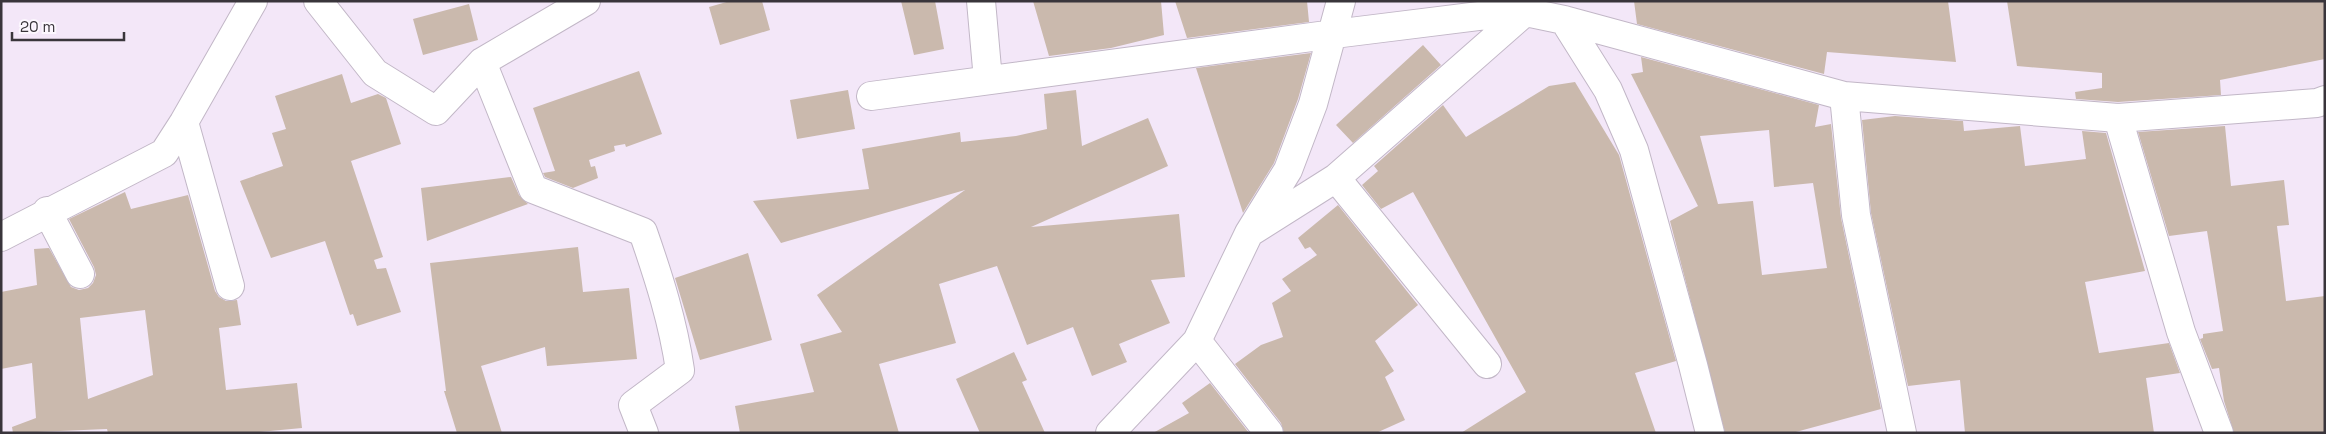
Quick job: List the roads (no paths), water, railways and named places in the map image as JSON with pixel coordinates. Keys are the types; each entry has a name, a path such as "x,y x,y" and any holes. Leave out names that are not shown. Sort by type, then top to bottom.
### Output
{"street":[{"path":"1,237 164,153 184,122 253,1"},
{"path":"318,1 375,73 436,111 482,62 586,1"},
{"path":"982,1 988,80"},
{"path":"1120,429 1197,341 1249,234 1288,170 1313,104 1342,1"},
{"path":"871,96 1531,7 1564,20 1844,96 2118,118 2317,103 2325,100"},
{"path":"1249,234 1336,178 1531,7"},
{"path":"1564,20 1608,90 1634,150 1694,366 1710,433"},
{"path":"482,62 533,189 643,232 662,286 676,341 680,370 633,405 644,433"},
{"path":"1844,96 1856,215 1902,433"},
{"path":"2118,118 2181,332 2219,433"},
{"path":"184,122 230,286"},
{"path":"1336,178 1487,364"},
{"path":"47,212 80,274"},
{"path":"1197,341 1269,433"}]}
